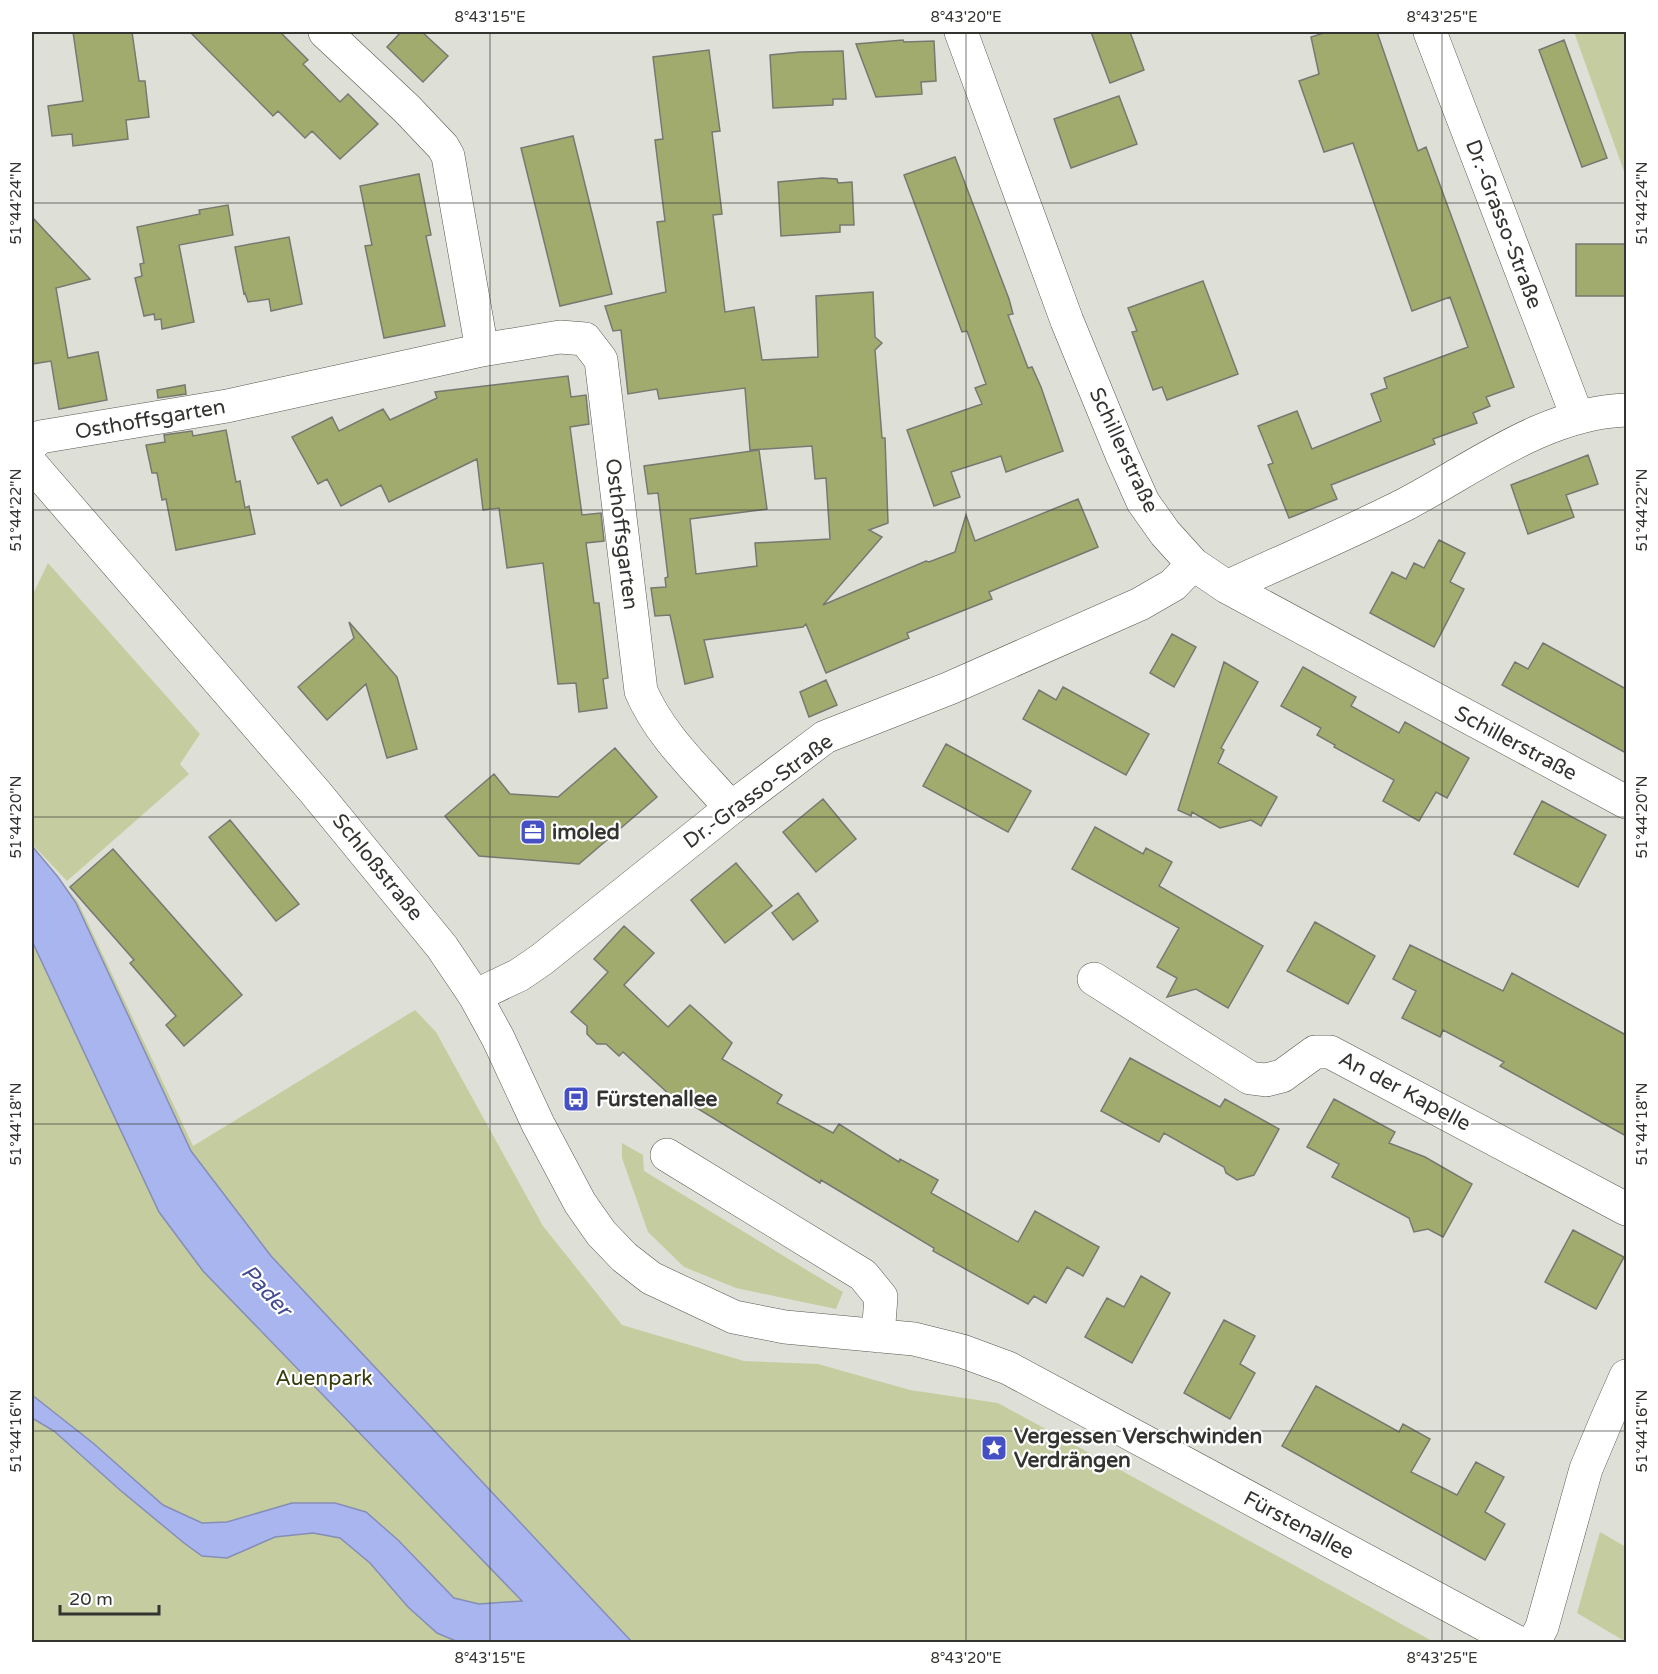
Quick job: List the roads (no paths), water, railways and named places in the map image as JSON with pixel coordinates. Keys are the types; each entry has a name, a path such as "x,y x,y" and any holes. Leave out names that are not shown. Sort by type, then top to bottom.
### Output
{"street":[{"path":"325,32 407,109 443,147 448,156 482,350"},
{"name":"Schillerstraße","path":"962,32 1067,321 1143,502 1166,533 1193,564 1227,587 1626,802"},
{"name":"Dr.-Grasso-Straße","path":"1431,32 1577,416"},
{"name":"Osthoffsgarten","path":"32,444 40,437 233,405 482,350 560,337 585,339 601,360 641,691 648,707 662,728 730,808"},
{"path":"1227,587 1405,504 1541,430 1577,416 1608,410 1626,410"},
{"name":"Schloßstraße","path":"32,465 361,845 442,947 475,996 498,1038 538,1124 580,1203 601,1233 624,1257 651,1278 680,1293"},
{"name":"Dr.-Grasso-Straße","path":"475,996 530,968 730,808 825,737 950,688 1140,604 1173,585 1193,564"},
{"name":"An der Kapelle","path":"1094,979 1250,1078 1266,1080 1282,1076 1315,1052 1330,1052 1626,1209"},
{"path":"668,1155 863,1275 881,1297 878,1336"},
{"name":"Fürstenallee","path":"680,1293 734,1317 759,1324 914,1339 953,1349 1008,1368 1518,1642"},
{"path":"1534,1642 1542,1627 1586,1469 1626,1377"}],"water":[{"name":"Pader","path":"32,846 76,903 191,1151 271,1256 632,1642 458,1642 437,1633 408,1607 370,1563 340,1538 313,1533 275,1537 227,1558 202,1556 120,1490 54,1431 32,1418 32,1395 93,1443 163,1505 202,1523 227,1522 292,1503 335,1503 366,1512 398,1540 454,1598 479,1604 522,1601 203,1271 159,1212 32,941"}],"place":[{"name":"imoled","path":"533,832"},
{"name":"Fürstenallee","path":"576,1099"},
{"name":"Vergessen Verschwinden Verdrängen","path":"994,1448"}],"park label":[{"name":"Auenpark","path":"324,1378"}]}
